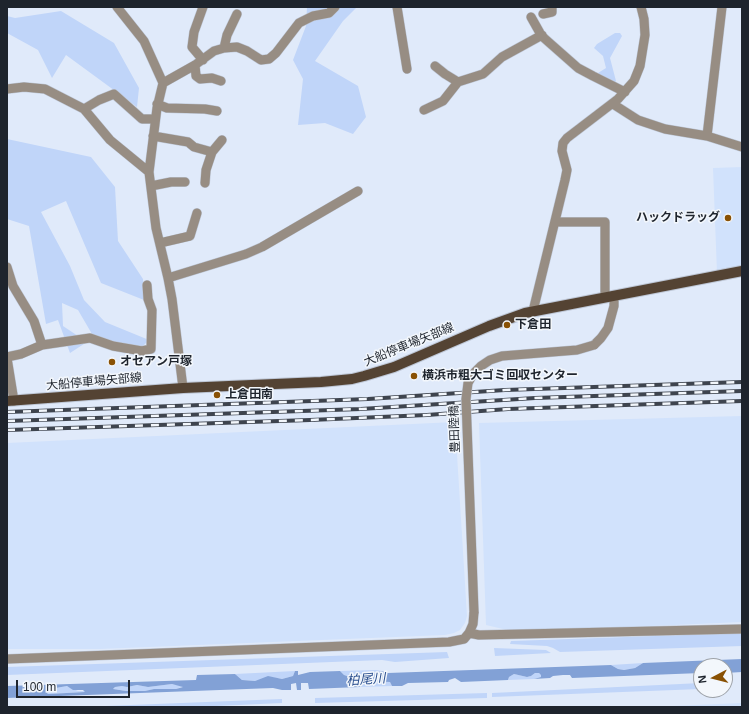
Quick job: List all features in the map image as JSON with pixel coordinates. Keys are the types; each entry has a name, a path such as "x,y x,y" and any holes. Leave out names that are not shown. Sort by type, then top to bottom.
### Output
{"main road":[{"name":"大船停車場矢部線","path":"11,401 183,388 321,382 364,376 394,366 490,326 533,311 742,271"}],"street":[{"path":"117,7 144,41 163,83 157,104 149,172 156,228 168,278 183,388"},
{"path":"203,7 194,32 192,47 203,60"},
{"path":"163,83 203,60 214,51 224,48 237,47 247,51 261,60 270,58 276,53 299,24 313,16 329,12 336,7"},
{"path":"396,7 407,69"},
{"path":"543,14 552,12 552,7"},
{"path":"533,311 556,222 567,170 562,151 563,143 567,138 613,104 634,81 644,50 645,35 641,7"},
{"path":"707,136 722,7"},
{"path":"224,48 227,35 237,14"},
{"path":"530,17 542,35 578,68 625,92"},
{"path":"424,110 443,101 458,82 484,74 502,57 542,35"},
{"path":"195,65 196,76 200,79 212,78 222,80"},
{"path":"434,66 458,82"},
{"path":"7,89 24,87 45,89 84,109 110,140 149,172"},
{"path":"84,109 99,100 114,94 142,119 155,119"},
{"path":"157,104 167,108 205,108 217,111"},
{"path":"613,104 638,120 665,129 707,136 742,147"},
{"path":"153,136 188,142 194,147 212,152"},
{"path":"205,183 206,170 212,152 222,140"},
{"path":"151,186 172,182 185,182"},
{"path":"168,278 246,254 262,247 358,191"},
{"path":"160,243 190,236 197,213"},
{"path":"556,222 605,222 610,297"},
{"path":"7,267 9,279 34,321 42,345"},
{"path":"11,401 7,357 21,354 42,345 90,338 113,346 142,351 151,349 152,310 148,299 147,285"},
{"name":"豊田陸橋","path":"469,633 473,624 474,612 466,399 468,383 473,374 481,366 490,360 502,356 577,350 594,345 608,328 614,306 610,297"},
{"path":"7,658 449,642 464,639 469,633 480,635 742,629"}],"shaded area":[{"path":"307,7 357,7 343,21 315,61 358,86 366,117 353,134 325,123 298,125 303,79 293,60 306,26"},
{"path":"61,11 114,43 139,88 137,107 66,55 52,78 38,50 7,33 7,16 15,18"},
{"path":"615,33 620,33 622,36 610,58 616,81 614,83 599,76 598,73 606,68 603,56 594,48 597,44"},
{"path":"7,139 91,157 115,187 118,241 143,279 144,300 101,283 66,201 41,212 70,266 84,300 105,322 149,340 141,348 112,343 92,334 78,310 62,303 63,326 87,342 70,353 58,320 46,324 29,226 7,219"},
{"name":"ハックドラッグ","path":"742,167 742,268 717,273 713,168"},
{"path":"742,416 742,622 516,632 486,625 479,423"},
{"path":"455,422 467,616 465,623 460,630 445,635 100,649 7,649 7,443"},
{"path":"742,633 742,646 560,652 547,646 510,644 511,641"},
{"path":"494,648 546,650 551,653 495,656"},
{"path":"447,652 449,658 395,662 382,660 7,675 7,667"},
{"path":"643,663 635,668 624,670 618,669 611,665"},
{"path":"295,671 293,676 282,679 268,677 255,681 242,680 235,674"},
{"path":"340,671 382,671 363,677 353,678 344,675"},
{"path":"535,673 542,675 541,677 534,679 508,680 509,677 514,674 527,677"},
{"path":"370,681 390,682 392,686 360,687 361,684"},
{"path":"693,683 693,689 492,697 492,693"},
{"path":"172,684 184,686 176,689 154,689 145,691 113,689 115,687 122,686 127,687 137,685 148,687"},
{"path":"67,686 78,691 85,692 48,694 46,692 50,689"},
{"path":"487,693 487,698 315,703 315,698"},
{"path":"282,699 282,703 195,707 80,707"},
{"path":"742,703 742,707 649,707"}],"water":[{"path":"733,659 742,659 742,672 733,673"},
{"name":"柏尾川","path":"693,661 693,673 572,678 570,675 563,675 534,679 541,677 539,673 535,673 527,677 514,674 509,677 508,680 461,682 455,678 449,680 448,682 408,683 402,686 392,686 390,682 370,681 361,684 360,687 309,689 308,683 301,683 301,690 297,690 296,683 291,684 291,690 273,688 7,698 7,686 196,680 197,675 235,674 242,680 255,681 268,676 282,679 293,676 295,671 298,671 298,675 310,672 340,671 344,675 353,678 363,677 382,671 388,673 611,665 618,669 624,670 635,668 643,663","holes":["172,684 183,687 176,689 154,689 145,691 113,689 115,687 137,685 148,687","67,686 73,690 83,690 85,692 48,694 46,692 50,689"]}],"railway":[{"path":"7,412 368,399 505,390 742,382"},
{"path":"7,421 361,409 535,398 742,391"},
{"path":"7,430 310,420 427,415 508,409 742,401"}],"place":[{"name":"ハックドラッグ","path":"728,218"},
{"name":"下倉田","path":"507,325"},
{"name":"オセアン戸塚","path":"112,362"},
{"name":"横浜市粗大ゴミ回収センター","path":"414,376"},
{"name":"上倉田南","path":"217,395"}]}
